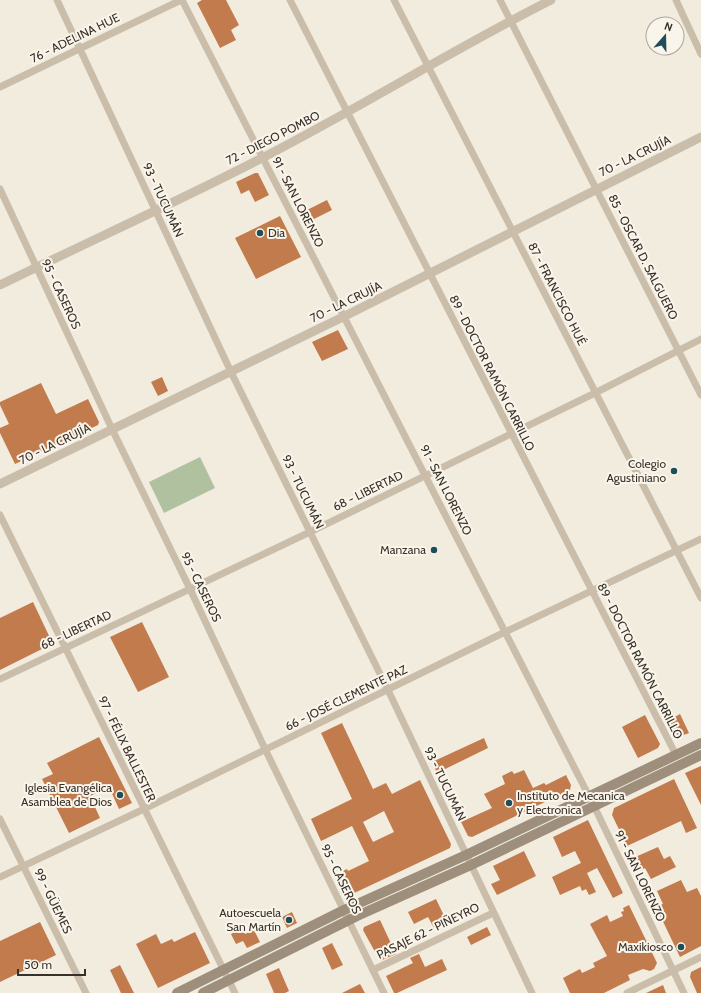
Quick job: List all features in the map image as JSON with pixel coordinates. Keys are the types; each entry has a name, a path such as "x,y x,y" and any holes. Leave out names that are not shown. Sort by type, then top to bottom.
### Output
{"main road":[{"path":"177,993 344,910 589,797 701,742"},
{"path":"203,993 349,920 594,806 701,754"}],"street":[{"name":"93 - TUCUMÁN","path":"57,0 231,372 388,690 532,993"},
{"name":"76 - ADELINA HUE","path":"0,87 182,0"},
{"name":"91 - SAN LORENZO","path":"182,0 345,316 594,806 684,993"},
{"name":"89 - DOCTOR RAMÓN CARRILLO","path":"290,0 676,755"},
{"name":"87 - FRANCISCO HUÉ","path":"394,0 701,598"},
{"name":"85 - OSCAR D. SALGUERO","path":"500,0 701,395"},
{"name":"72 - DIEGO POMBO","path":"0,285 263,158 347,113 510,21 551,0"},
{"path":"676,0 701,54"},
{"name":"70 - LA CRUJÍA","path":"0,484 345,316 701,137"},
{"name":"95 - CASEROS","path":"0,189 112,429 384,993"},
{"name":"68 - LIBERTAD","path":"0,679 310,532 595,393 701,339"},
{"name":"97 - FÉLIX BALLESTER","path":"0,515 235,993"},
{"name":"66 - JOSÉ CLEMENTE PAZ","path":"0,877 24,867 506,632 701,539"},
{"name":"99 - GÜEMES","path":"0,819 86,993"},
{"name":"PASAJE 62 - PIÑEYRO","path":"373,970 493,913"},
{"path":"627,993 701,957"}],"green space":[{"path":"200,457 215,488 164,513 149,482"}],"building":[{"path":"202,0 226,0 239,25 231,30 236,40 220,48 197,3"},
{"path":"258,173 269,195 255,202 249,190 241,194 236,182"},
{"path":"327,200 332,210 308,222 303,212"},
{"path":"280,216 301,257 256,279 235,238"},
{"path":"338,330 348,349 322,361 312,342"},
{"path":"162,377 168,391 158,396 151,382"},
{"path":"41,383 56,414 88,399 99,422 98,425 15,464 0,433 0,428 9,424 0,402"},
{"path":"33,602 51,640 50,645 0,670 0,618"},
{"path":"142,622 169,677 138,692 110,637"},
{"path":"680,714 689,733 681,736 677,735 669,720"},
{"path":"645,715 660,744 658,748 638,758 622,727"},
{"path":"342,723 373,789 386,783 392,794 420,780 451,844 450,848 350,895 347,894 337,874 347,869 348,871 369,861 352,826 321,841 311,819 352,799 321,733","holes":["384,811 394,832 373,842 363,822"]},
{"path":"99,737 132,803 119,809 109,787 90,796 100,818 69,833 42,779 53,774 47,763"},
{"path":"484,738 488,748 437,773 432,762"},
{"path":"701,766 701,805 685,773"},
{"path":"524,770 533,788 544,783 546,785 566,775 571,785 570,790 472,837 468,836 461,822 492,808 484,794 505,784 502,776 512,771 514,774"},
{"path":"674,779 697,828 686,833 681,821 627,846 612,815 614,808"},
{"path":"588,820 623,893 613,898 597,868 587,873 596,892 589,895 586,889 582,891 580,886 560,895 552,877 581,863 575,851 562,857 553,837"},
{"path":"658,847 664,859 670,856 676,867 651,879 645,868 639,871 633,858"},
{"path":"524,851 536,876 497,895 491,884 500,880 493,866"},
{"path":"681,880 687,892 697,888 701,896 701,946 680,957 656,907 663,904 657,891"},
{"path":"436,899 447,922 434,928 428,917 414,924 408,912"},
{"path":"629,905 657,963 654,969 650,971 643,969 628,975 630,980 604,993 570,993 563,978 580,969 582,973 595,967 593,963 607,956 590,924 607,915 610,922 623,916 621,912 624,911 623,908"},
{"name":"Autoescuela San Martín","path":"292,912 297,923 287,928 282,917"},
{"path":"380,920 396,954 380,961 363,930 364,927"},
{"path":"40,922 56,955 0,982 0,941"},
{"path":"487,927 491,935 471,945 467,937"},
{"path":"242,928 245,934 254,930 260,942 247,948 243,941 236,944 231,934"},
{"path":"195,932 210,963 158,988 136,944 156,934 161,944 172,939 174,942"},
{"path":"332,943 343,965 332,970 322,948"},
{"path":"419,954 425,967 442,959 447,970 394,993 386,976 413,963 410,958"},
{"path":"120,965 134,993 121,993 110,970"},
{"path":"701,967 701,993 697,993 690,977 691,972"},
{"path":"279,968 289,991 285,993 274,993 266,974"},
{"path":"360,984 365,993 342,993"},
{"path":"663,985 666,993 646,993"}],"place":[{"name":"Dia","path":"260,233"},
{"name":"Colegio Agustiniano","path":"674,471"},
{"name":"Manzana","path":"434,550"},
{"name":"Iglesia Evangélica Asamblea de Dios","path":"120,795"},
{"name":"Instituto de Mecanica y Electronica","path":"509,803"},
{"name":"Autoescuela San Martín","path":"289,920"},
{"name":"Maxikiosco","path":"681,947"}]}
